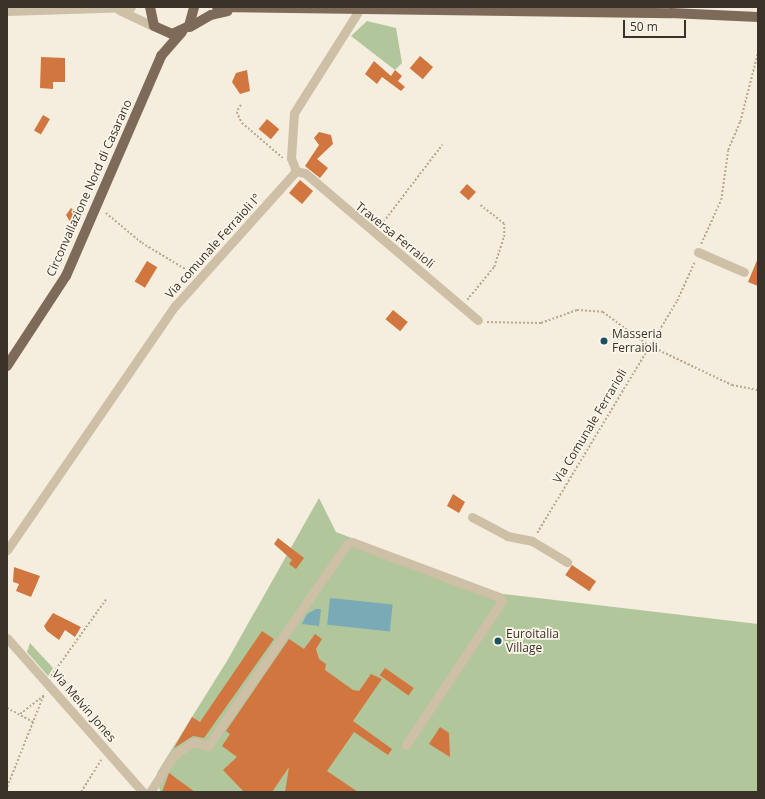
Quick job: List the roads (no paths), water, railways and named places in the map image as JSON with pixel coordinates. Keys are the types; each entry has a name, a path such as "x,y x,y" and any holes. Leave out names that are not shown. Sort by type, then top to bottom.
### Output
{"main road":[{"path":"150,7 156,28 163,41 161,56"},
{"path":"161,56 194,19 194,7"},
{"path":"217,7 236,10 671,13 758,17"},
{"path":"156,28 172,34 184,31 211,15 236,10"},
{"name":"Circonvallazione Nord di Casarano","path":"7,366 66,276 161,56"}],"street":[{"path":"7,11 118,10 131,7"},
{"path":"118,10 156,28"},
{"path":"296,171 291,162 297,107 359,10"},
{"name":"Traversa Ferraioli","path":"296,171 305,173 478,320"},
{"name":"Via comunale Ferraioli I°","path":"7,550 198,278 243,234 296,171"},
{"path":"698,252 744,272"},
{"path":"472,517 507,536 532,541 567,562"},
{"path":"150,792 174,755 194,742 208,746 347,544 352,542 499,597 502,601 406,745"},
{"name":"Via Melvin Jones","path":"7,638 143,792"}],"water":[{"path":"330,598 393,605 390,631 327,625"},
{"path":"316,609 321,609 319,626 302,624 307,614"}],"place":[{"name":"Masseria Ferraioli","path":"604,341"},
{"name":"Euroitalia Village","path":"498,641"}]}
